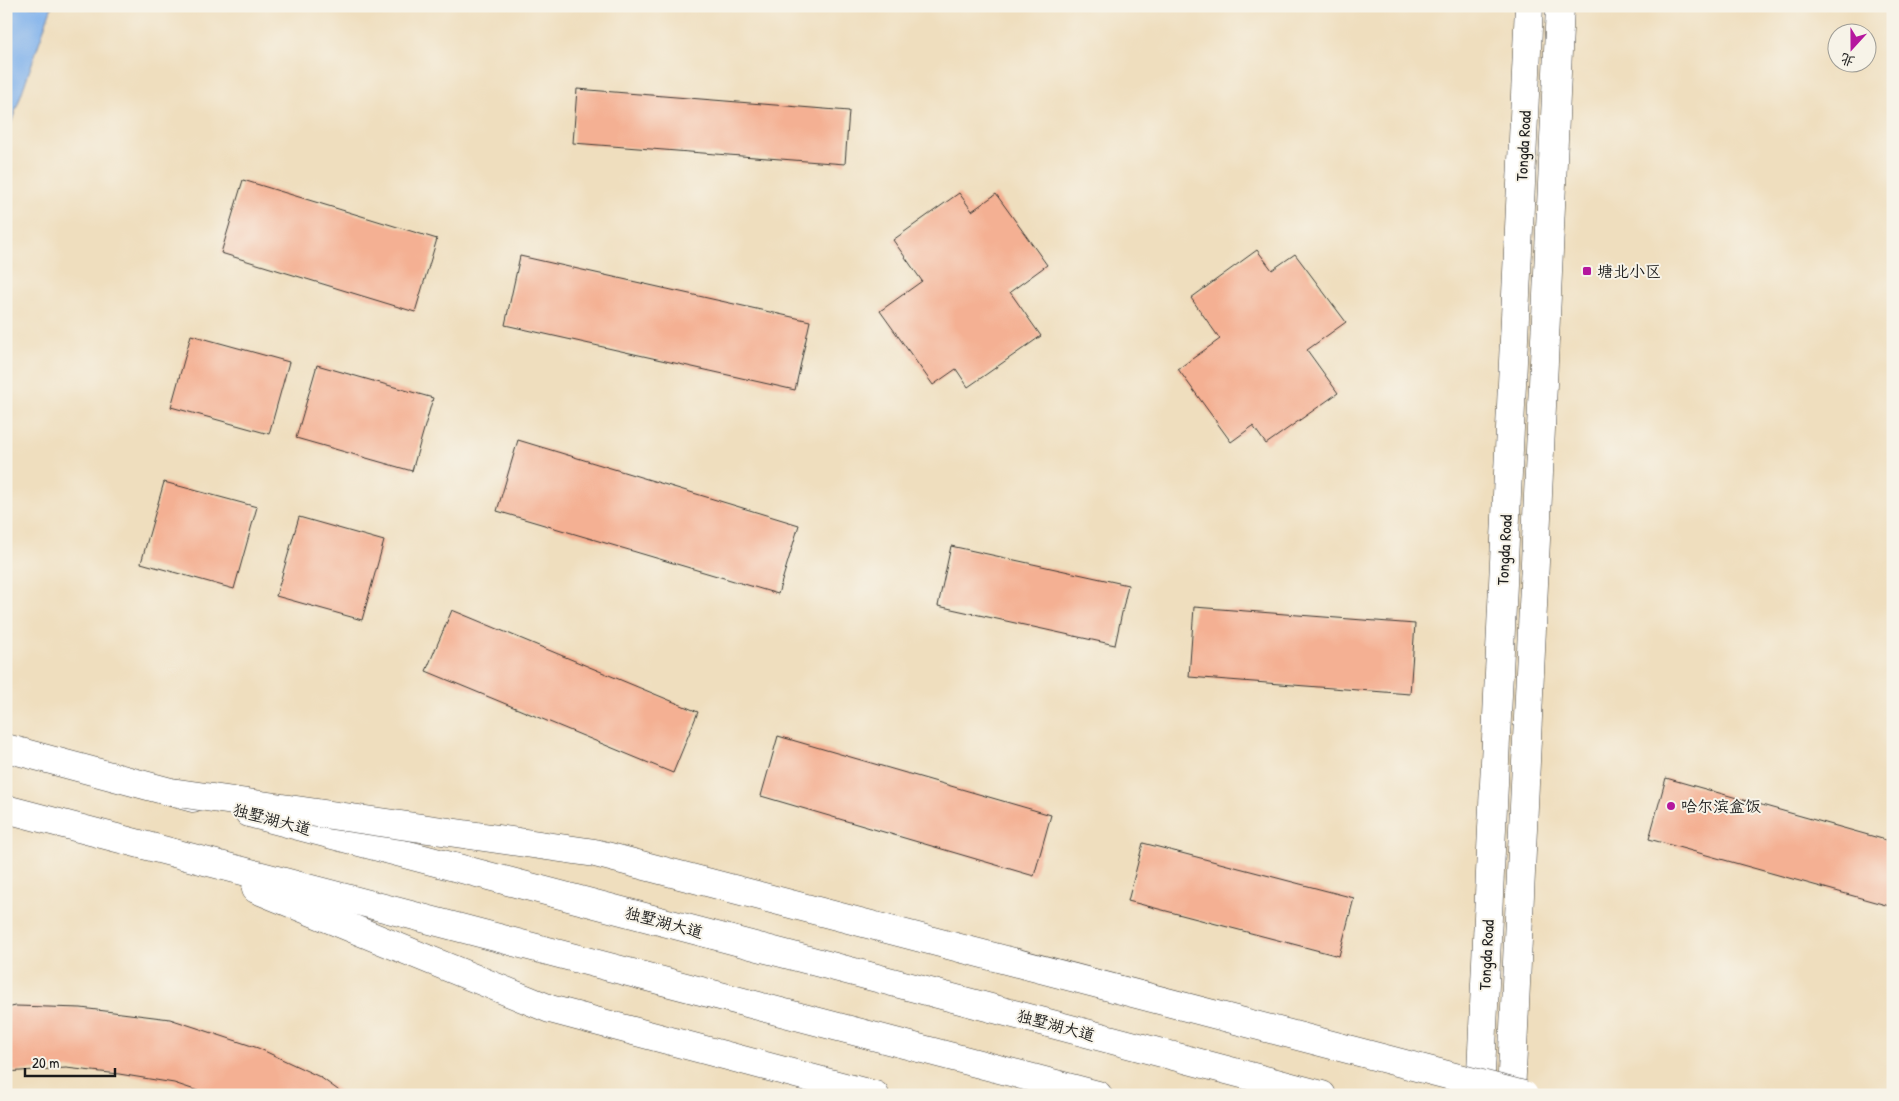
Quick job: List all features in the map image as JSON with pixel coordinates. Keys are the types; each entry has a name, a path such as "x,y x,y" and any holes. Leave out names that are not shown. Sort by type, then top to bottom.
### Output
{"main road":[{"name":"Tongda Road","path":"1480,1095 1529,6"},
{"name":"Tongda Road","path":"1512,1095 1560,6"},
{"name":"独墅湖大道","path":"6,748 1322,1095"},
{"path":"171,792 595,853 1524,1095"},
{"path":"6,808 1098,1095"},
{"path":"153,847 550,1009 876,1095"}],"water":[{"path":"6,6 52,6 6,138"}],"building":[{"path":"577,89 849,111 845,164 573,143"},
{"path":"243,180 437,239 415,312 221,253"},
{"path":"959,193 972,211 996,194 1047,265 1010,292 1041,336 968,387 956,369 933,385 880,311 922,281 893,240"},
{"path":"1257,250 1272,270 1295,254 1346,322 1307,350 1338,393 1266,444 1253,426 1231,442 1178,369 1220,339 1191,298"},
{"path":"520,256 810,321 795,390 505,325"},
{"path":"191,335 289,362 269,434 171,407"},
{"path":"317,365 433,398 412,471 296,438"},
{"path":"518,440 799,525 778,594 497,511"},
{"path":"164,482 257,507 234,589 141,563"},
{"path":"299,517 384,541 362,620 276,596"},
{"path":"951,546 1128,585 1115,645 938,606"},
{"path":"1194,607 1415,624 1410,694 1189,677"},
{"path":"452,610 698,712 673,773 426,671"},
{"path":"778,736 1051,815 1034,876 761,796"},
{"path":"1666,778 1893,842 1893,907 1649,839"},
{"path":"1143,843 1354,898 1339,956 1128,901"},
{"path":"16,1006 81,1008 170,1019 258,1048 320,1077 345,1095 210,1095 174,1083 66,1068 6,1072 6,1008"}],"place":[{"name":"塘北小区","path":"1587,271"},
{"name":"哈尔滨盒饭","path":"1671,806"}]}
